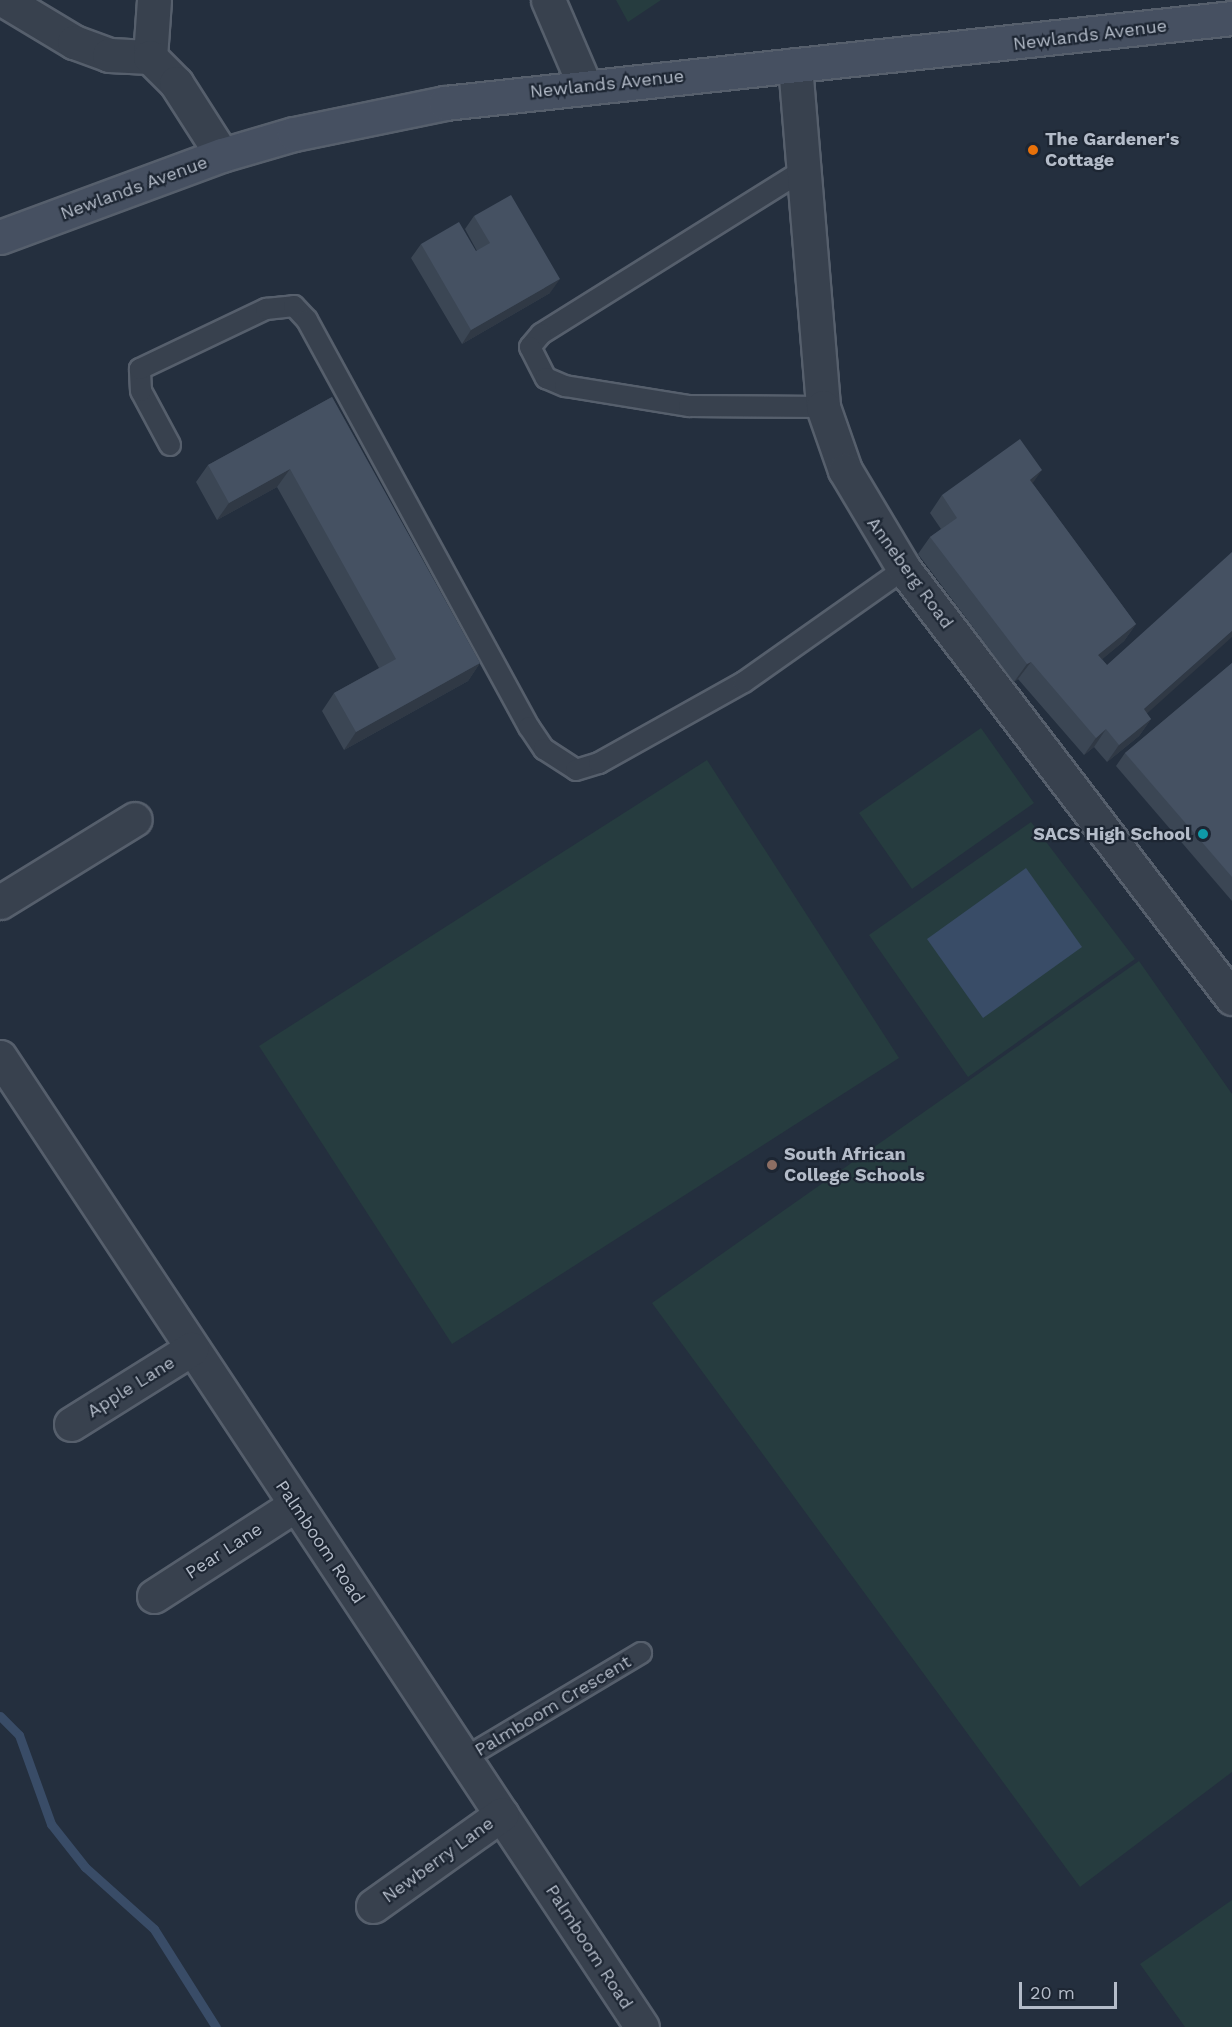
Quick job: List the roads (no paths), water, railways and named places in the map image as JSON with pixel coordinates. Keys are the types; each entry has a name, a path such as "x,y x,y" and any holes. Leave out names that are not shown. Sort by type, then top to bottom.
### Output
{"main road":[{"name":"Newlands Avenue","path":"0,237 222,155 366,118 584,84 795,65 1232,18"}],"street":[{"path":"4,0 74,42 109,55 150,57 176,83 222,155"},
{"path":"150,57 154,0"},
{"path":"548,0 584,84"},
{"name":"Anneberg Road","path":"795,65 824,407 850,480 904,569 1232,998"},
{"path":"0,902 135,819"},
{"name":"Palmboom Road","path":"0,1057 191,1349 642,2027"},
{"name":"Apple Lane","path":"71,1424 191,1349"},
{"name":"Pear Lane","path":"154,1596 295,1505"},
{"name":"Newberry Lane","path":"373,1906 502,1814"}],"lane":[{"path":"805,169 541,334 530,347 546,378 565,386 689,406 824,407"},
{"path":"170,445 141,391 140,369 266,309 294,306 307,320 529,726 548,753 576,770 599,763 744,682 904,569"},
{"name":"Palmboom Crescent","path":"465,1758 641,1653"}],"water":[{"path":"1026,868 1082,947 983,1018 927,939"}],"waterway":[{"path":"0,1716 19,1735 51,1824 85,1867 154,1929 216,2027"}],"place":[{"name":"The Gardener's Cottage","path":"1033,150"},
{"name":"SACS High School","path":"1203,834"},
{"name":"South African College Schools","path":"772,1165"}]}
